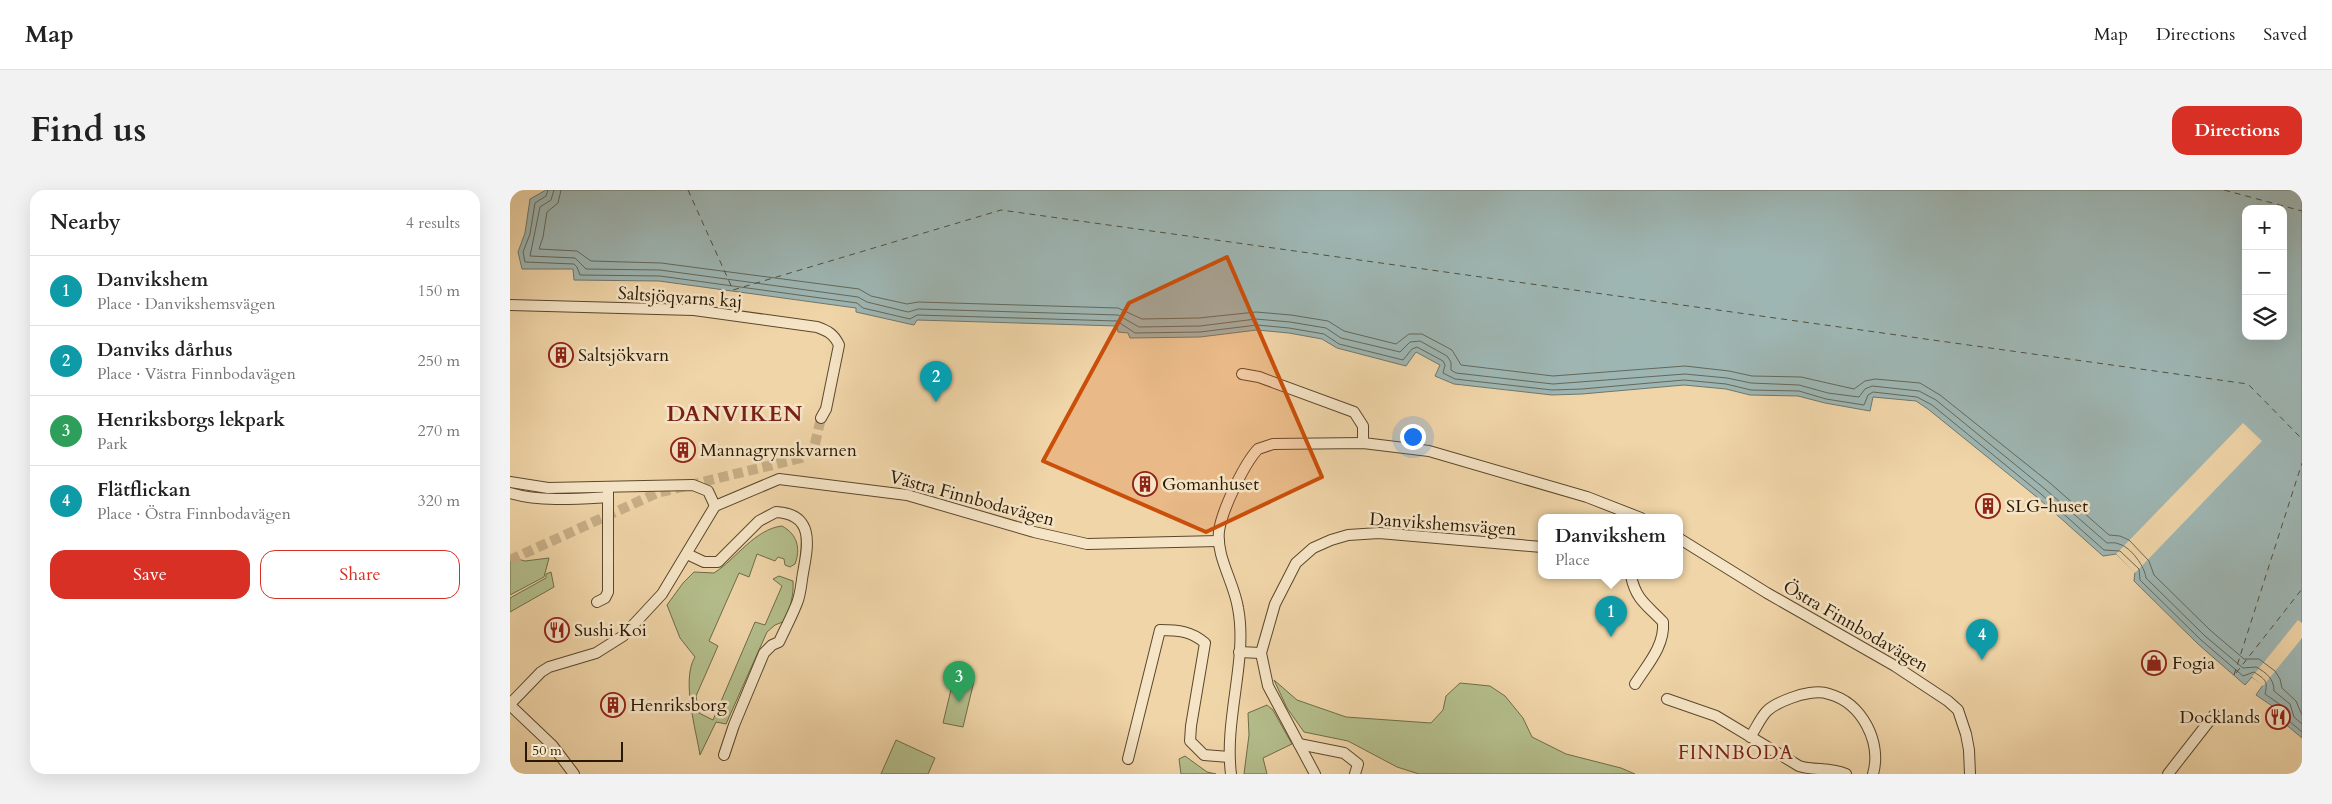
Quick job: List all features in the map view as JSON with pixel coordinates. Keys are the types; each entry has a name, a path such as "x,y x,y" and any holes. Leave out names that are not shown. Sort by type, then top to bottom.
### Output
{"street":[{"name":"Saltsjöqvarns kaj","path":"510,305 694,310 816,327 835,337 838,346 826,409 821,418"},
{"path":"1242,374 1259,377 1354,412 1363,426 1363,443"},
{"path":"1231,774 1229,757 1231,716 1240,634 1238,607 1219,540 1221,519 1226,506 1258,449 1273,444 1363,443 1429,451 1587,497 1631,514"},
{"name":"Västra Finnbodavägen","path":"715,506 779,479 908,495 1034,532 1087,544 1219,540"},
{"path":"510,482 548,488 693,485 708,491 715,506 662,594 623,636 614,644 596,652 545,669 534,677 510,704 552,745 574,774"},
{"path":"597,602 605,598 608,592 608,486"},
{"path":"510,492 543,498 608,497"},
{"path":"687,554 704,562 718,562 759,520 776,512 794,516 802,524 807,537 803,586 797,604 779,642 772,645 764,654 734,724 724,755"},
{"name":"Danvikshemsvägen","path":"1314,774 1268,686 1261,652 1275,604 1289,574 1304,555 1313,548 1330,540 1348,535 1379,532 1538,547"},
{"name":"Östra Finnbodavägen","path":"1683,541 1767,593 1895,666 1948,701 1958,710 1966,734 1970,774"},
{"path":"1632,579 1639,599 1663,622 1663,630 1653,658 1634,684"},
{"path":"1128,759 1160,630 1182,630 1198,637 1205,643 1190,741 1204,756 1229,757"},
{"path":"1239,652 1261,652"},
{"path":"1750,737 1767,711 1779,703 1810,694 1828,693 1860,714 1868,726 1874,753 1873,774"},
{"path":"1667,699 1716,716 1799,766 1808,769 1831,769 1846,774"},
{"path":"2168,774 2214,715"},
{"path":"1299,744 1344,753 1358,764 1355,774"}],"highlighted area":[{"path":"1227,257 1322,477 1206,532 1043,461 1129,303"}],"green space":[{"path":"782,526 791,533 796,542 798,552 795,564 790,567 785,565 784,559 778,557 775,561 757,554 749,577 739,573 709,641 718,646 696,696 699,713 713,720 755,622 765,625 782,586 773,579 779,576 793,581 792,596 787,616 785,621 775,625 767,632 726,724 716,722 700,755 689,691 689,678 695,657 680,638 667,605 683,583 694,572 714,573 754,538 772,528"},
{"path":"510,557 525,561 549,558 544,577 510,595"},
{"path":"551,572 554,587 510,612 510,598 546,578 546,574"},
{"path":"954,677 974,681 963,727 943,723"},
{"path":"1274,680 1297,700 1346,717 1431,723 1443,710 1446,696 1460,683 1490,686 1505,696 1523,718 1532,737 1566,754 1621,768 1635,774 1419,774 1397,767 1348,741 1304,732 1287,708"},
{"path":"1267,705 1273,710 1292,744 1263,758 1267,774 1244,774 1249,735 1248,713"},
{"path":"896,740 935,758 928,774 881,774"},
{"path":"1185,756 1207,772 1216,774 1181,774 1179,759"}],"water":[{"path":"546,190 2302,190 2302,738 2283,722 2281,712 2256,695 2263,685 2252,677 2245,685 2198,644 2134,581 2135,572 2116,554 2103,556 2038,498 1916,401 1873,397 1870,411 1798,396 1750,395 1726,389 1684,385 1552,395 1454,384 1435,376 1440,365 1416,352 1406,366 1337,348 1322,339 1289,333 1257,330 1200,337 1130,338 1128,333 1118,332 1117,326 917,320 914,325 856,312 856,308 659,281 574,280 573,269 522,269 518,252 525,233 530,199"}],"pier":[{"path":"2243,423 2262,441 2135,573 2116,554"},
{"path":"2298,620 2302,623 2302,638 2263,686 2252,677"}],"ferry route":[{"path":"688,190 733,290 1001,210 2248,384 2302,439"},
{"path":"2224,190 2302,211"},
{"path":"2234,675 2302,463"},
{"path":"2236,673 2302,589"}],"tunnel":[{"path":"510,560 657,493 801,458 814,448 821,418"}],"place":[{"name":"Saltsjökvarn","path":"561,355"},
{"name":"Danviks dårhus","path":"936,402"},
{"name":"Mannagrynskvarnen","path":"683,450"},
{"name":"Gomanhuset","path":"1145,484"},
{"name":"SLG-huset","path":"1988,506"},
{"name":"Sushi Koi","path":"557,630"},
{"name":"Danvikshem","path":"1611,637"},
{"name":"Flätflickan","path":"1982,660"},
{"name":"Fogia","path":"2154,663"},
{"name":"Henriksborgs lekpark","path":"959,702"},
{"name":"Henriksborg","path":"613,705"},
{"name":"Docklands","path":"2278,717"}],"district":[{"name":"DANVIKEN","path":"735,413"},
{"name":"FINNBODA","path":"1736,752"}]}
